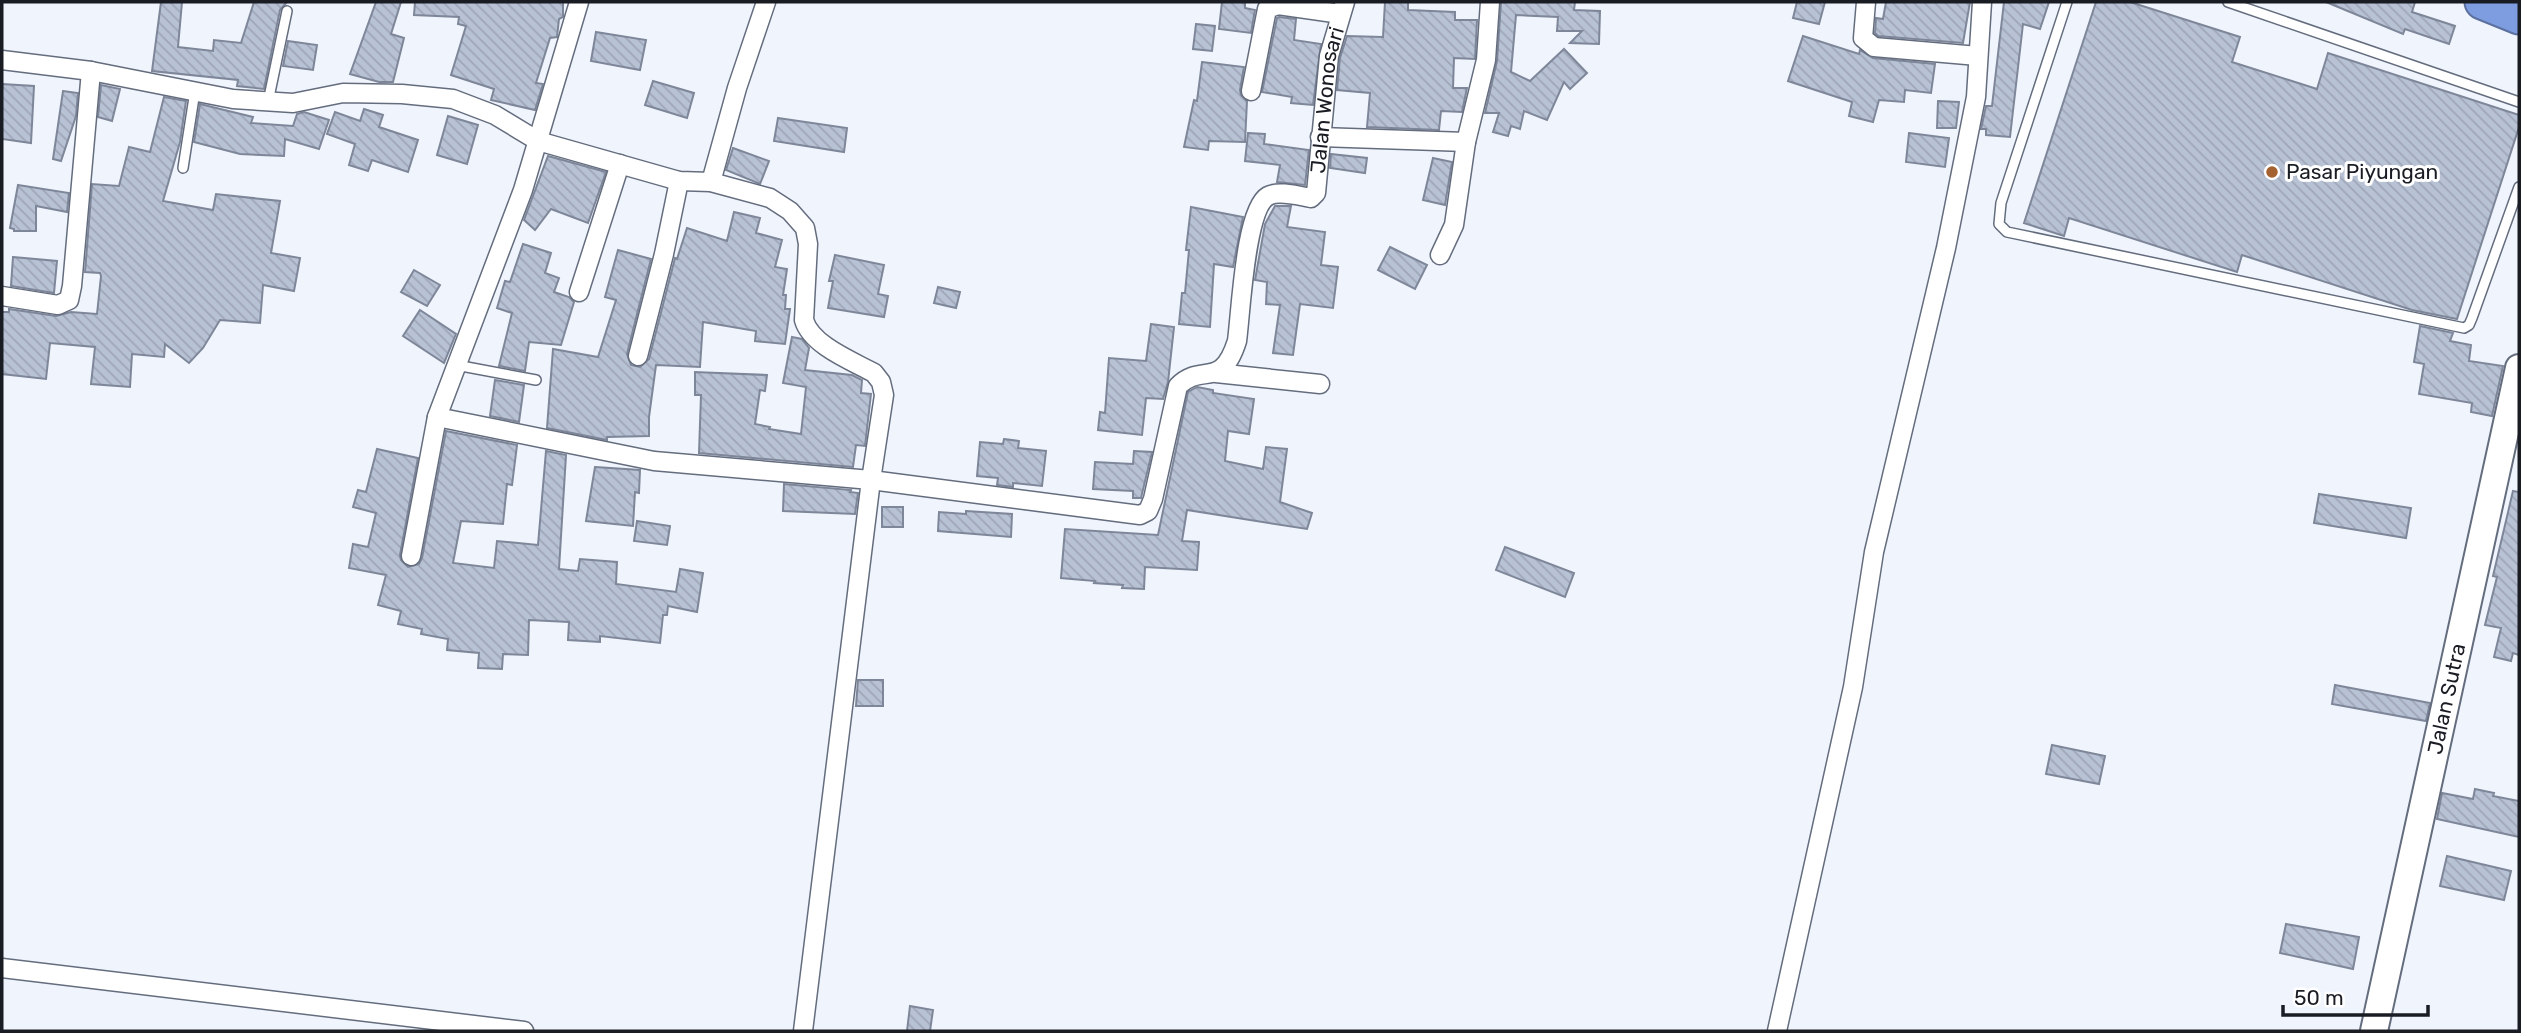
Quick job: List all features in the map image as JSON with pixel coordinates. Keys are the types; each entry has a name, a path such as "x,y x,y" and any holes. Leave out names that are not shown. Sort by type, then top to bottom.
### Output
{"highway":[{"path":"2482,2 2519,17"}],"street":[{"path":"411,556 437,416 523,190 579,2"},
{"path":"711,182 737,88 766,2"},
{"path":"1440,255 1454,225 1466,142 1486,60 1490,2"},
{"path":"1866,2 1863,38 1874,47 1978,56"},
{"path":"1777,1031 1853,687 1874,552 1946,248 1976,97 1982,2"},
{"path":"1251,90 1267,9 1278,5 1343,8"},
{"name":"Jalan Wonosari","path":"1216,373 1232,358 1237,341 1251,226 1259,205 1266,197 1276,193 1311,198 1318,187 1320,137 1329,56 1343,8"},
{"path":"2,60 91,71 233,99 293,103 343,93 402,94 453,99 495,115 538,141 679,181 711,182 770,198 790,211 805,228 808,244 804,320 807,330 816,340 874,373 881,382 884,395 871,480 803,1031"},
{"path":"2,296 58,305 69,300 91,71"},
{"path":"1320,137 1466,142"},
{"path":"579,292 620,164"},
{"path":"638,356 679,181"},
{"name":"Jalan Sutra","path":"2374,1031 2519,368"},
{"path":"437,416 654,461 871,480 1140,516 1148,511 1153,499 1178,386 1189,378 1216,373 1320,384"},
{"path":"2,968 524,1031"}],"lane":[{"path":"2067,2 2001,203 1998,224 2007,232 2464,328 2472,318 2519,187"},
{"path":"2228,2 2519,102"},
{"path":"268,102 287,11"},
{"path":"183,167 195,91"},
{"path":"456,365 536,380"}],"building":[{"path":"161,2 182,2 178,47 213,51 214,40 241,43 254,2 287,2 280,10 264,89 237,86 238,80 152,71"},
{"path":"376,2 401,2 391,34 404,38 393,82 379,82 350,74"},
{"path":"415,2 563,2 563,17 559,19 557,37 550,38 536,83 543,84 535,110 491,100 494,89 451,75 466,26 458,24 459,17 414,15"},
{"path":"1222,2 1245,2 1245,8 1255,10 1251,33 1219,29"},
{"path":"1385,2 1408,2 1408,10 1455,12 1455,20 1477,20 1475,59 1454,58 1453,88 1467,88 1462,112 1441,111 1439,130 1367,127 1370,93 1337,90 1340,58 1347,36 1383,37"},
{"path":"1501,2 1575,2 1574,10 1600,11 1599,44 1570,43 1582,31 1557,31 1558,17 1516,15 1511,72 1530,81 1564,49 1587,73 1570,89 1564,82 1547,120 1524,111 1520,129 1511,126 1508,136 1493,132 1499,113 1485,113 1497,61"},
{"path":"1797,2 1825,2 1819,24 1793,18"},
{"path":"1886,2 1970,2 1963,43 1878,36 1875,33 1876,18 1883,19"},
{"path":"2004,2 2049,2 2040,29 2023,24 2010,137 1986,135 1986,129 1981,129 1986,106 1992,106"},
{"name":"Pasar Piyungan","path":"2096,2 2130,2 2240,37 2232,62 2317,89 2328,53 2519,115 2519,127 2457,319 2412,310 2242,255 2237,272 2069,218 2064,236 2024,223"},
{"path":"2326,2 2415,2 2412,12 2455,26 2449,44 2405,29 2403,34"},
{"path":"1279,17 1296,19 1294,40 1321,44 1313,105 1291,103 1292,97 1262,92"},
{"path":"1196,24 1215,26 1212,51 1193,49"},
{"path":"596,32 646,40 640,70 591,61"},
{"path":"1803,36 1859,54 1860,50 1873,58 1935,64 1931,93 1905,90 1904,102 1879,100 1873,122 1849,116 1852,102 1788,81"},
{"path":"288,41 317,45 313,70 283,66"},
{"path":"1202,62 1244,67 1240,90 1247,101 1245,142 1209,141 1208,150 1184,147 1194,100 1197,101"},
{"path":"653,81 694,93 687,118 645,105"},
{"path":"2,84 34,86 31,143 2,139"},
{"path":"101,85 120,89 112,121 98,117"},
{"path":"63,91 78,93 76,116 61,161 53,159"},
{"path":"164,97 186,101 180,142 163,201 213,210 216,194 280,201 271,253 300,258 294,291 263,285 260,323 220,320 203,348 189,363 165,344 164,357 132,354 130,387 91,384 95,347 50,343 46,379 2,374 2,312 9,312 9,309 56,316 71,312 97,314 101,276 100,273 85,272 92,184 119,186 129,147 150,152"},
{"path":"1938,101 1959,102 1956,128 1937,128"},
{"path":"200,104 253,117 251,123 293,126 297,114 304,112 329,120 319,149 285,139 284,156 240,154 194,142"},
{"path":"364,109 383,115 379,127 418,140 408,172 372,160 368,171 349,165 355,144 327,134 335,112 360,121"},
{"path":"448,116 478,125 467,164 437,155"},
{"path":"778,118 847,128 844,152 774,141"},
{"path":"1248,133 1265,134 1264,144 1309,150 1305,185 1277,182 1280,165 1245,161"},
{"path":"1909,133 1949,138 1945,167 1906,162"},
{"path":"733,148 769,161 760,184 726,170"},
{"path":"1331,154 1367,158 1365,173 1330,168"},
{"path":"548,156 606,172 588,223 551,209 535,230 524,220"},
{"path":"1433,158 1452,162 1445,205 1423,200"},
{"path":"18,185 69,193 67,212 36,206 36,231 14,231 10,228"},
{"path":"1275,206 1291,206 1287,227 1325,232 1321,265 1338,267 1333,308 1300,304 1293,355 1273,353 1280,305 1266,304 1267,282 1255,280 1265,224"},
{"path":"1191,207 1243,217 1233,267 1214,264 1210,327 1179,324 1182,293 1185,293"},
{"path":"734,212 760,218 756,233 782,240 775,267 787,269 783,295 786,295 785,309 790,309 785,344 755,341 756,331 703,322 700,367 656,365 649,436 607,437 607,440 547,428 553,349 598,357 616,300 605,297 618,250 651,259 627,354 631,365 640,367 649,359 675,258 677,259 687,228 727,241"},
{"path":"523,244 551,253 545,273 559,278 554,292 569,297 574,302 561,345 529,342 525,371 499,366 512,313 497,308 505,281 510,282"},
{"path":"1390,247 1427,265 1415,289 1378,270"},
{"path":"835,255 884,265 878,294 888,296 884,317 828,308 833,281 829,281"},
{"path":"13,257 57,261 54,293 11,286"},
{"path":"414,270 440,285 427,306 401,292"},
{"path":"938,287 960,292 956,308 934,303"},
{"path":"420,310 456,334 444,363 403,336"},
{"path":"1151,324 1174,327 1168,382 1163,399 1146,398 1142,435 1098,430 1100,412 1105,413 1109,358 1146,361"},
{"path":"2420,326 2453,333 2450,341 2471,345 2469,361 2503,366 2492,416 2471,412 2472,403 2419,394 2424,364 2414,362"},
{"path":"792,337 802,339 809,348 805,370 852,375 862,380 861,393 871,394 865,446 856,445 853,467 699,453 701,395 695,395 695,372 767,375 765,391 760,390 755,424 801,434 806,387 783,383"},
{"path":"495,380 524,385 519,422 490,416"},
{"path":"1197,387 1213,390 1213,393 1254,399 1249,434 1228,431 1225,461 1263,469 1266,447 1287,449 1280,502 1312,513 1307,529 1187,510 1182,541 1199,542 1197,570 1145,567 1144,589 1061,578 1065,529 1158,535 1188,392"},
{"path":"446,431 517,445 512,485 507,484 503,524 461,521 453,563 494,568 497,541 538,545 546,451 566,455 559,569 578,571 580,559 617,562 616,584 676,592 680,569 703,573 697,612 668,606 667,615 663,615 660,643 600,636 600,642 568,640 569,622 529,620 528,655 503,654 502,669 478,668 479,653 447,650 448,639 421,634 422,629 398,624 401,611 378,605 386,575 349,568 353,544 368,547 376,513 353,507 358,490 366,492 377,449 418,458 400,555 408,567 419,564"},
{"path":"1004,439 1019,441 1018,448 1046,451 1042,486 1013,483 1013,487 997,485 998,478 977,476 980,442 1003,444"},
{"path":"1134,451 1152,452 1141,498 1133,498 1133,491 1093,489 1095,462 1133,464"},
{"path":"595,467 640,470 639,493 635,492 633,526 586,521"},
{"path":"784,484 851,490 850,492 858,493 855,514 783,511"},
{"path":"2513,491 2519,492 2519,655 2513,653 2511,661 2494,657 2501,628 2485,625 2497,577 2493,576"},
{"path":"2319,494 2411,508 2406,538 2314,523"},
{"path":"882,507 903,507 903,527 882,527"},
{"path":"966,511 1012,514 1011,537 938,531 939,512 966,514"},
{"path":"637,521 670,526 667,545 634,541"},
{"path":"1505,547 1574,573 1565,597 1496,570"},
{"path":"858,680 883,680 883,706 856,706"},
{"path":"2335,685 2430,703 2426,721 2332,704"},
{"path":"2052,745 2105,756 2099,784 2046,774"},
{"path":"2475,789 2519,801 2519,837 2437,819 2442,793 2473,799"},
{"path":"2447,856 2511,871 2504,900 2440,886"},
{"path":"2286,924 2359,937 2353,969 2280,953"},
{"path":"910,1006 933,1010 930,1031 907,1031"}],"place":[{"name":"Pasar Piyungan","path":"2272,172"}]}
